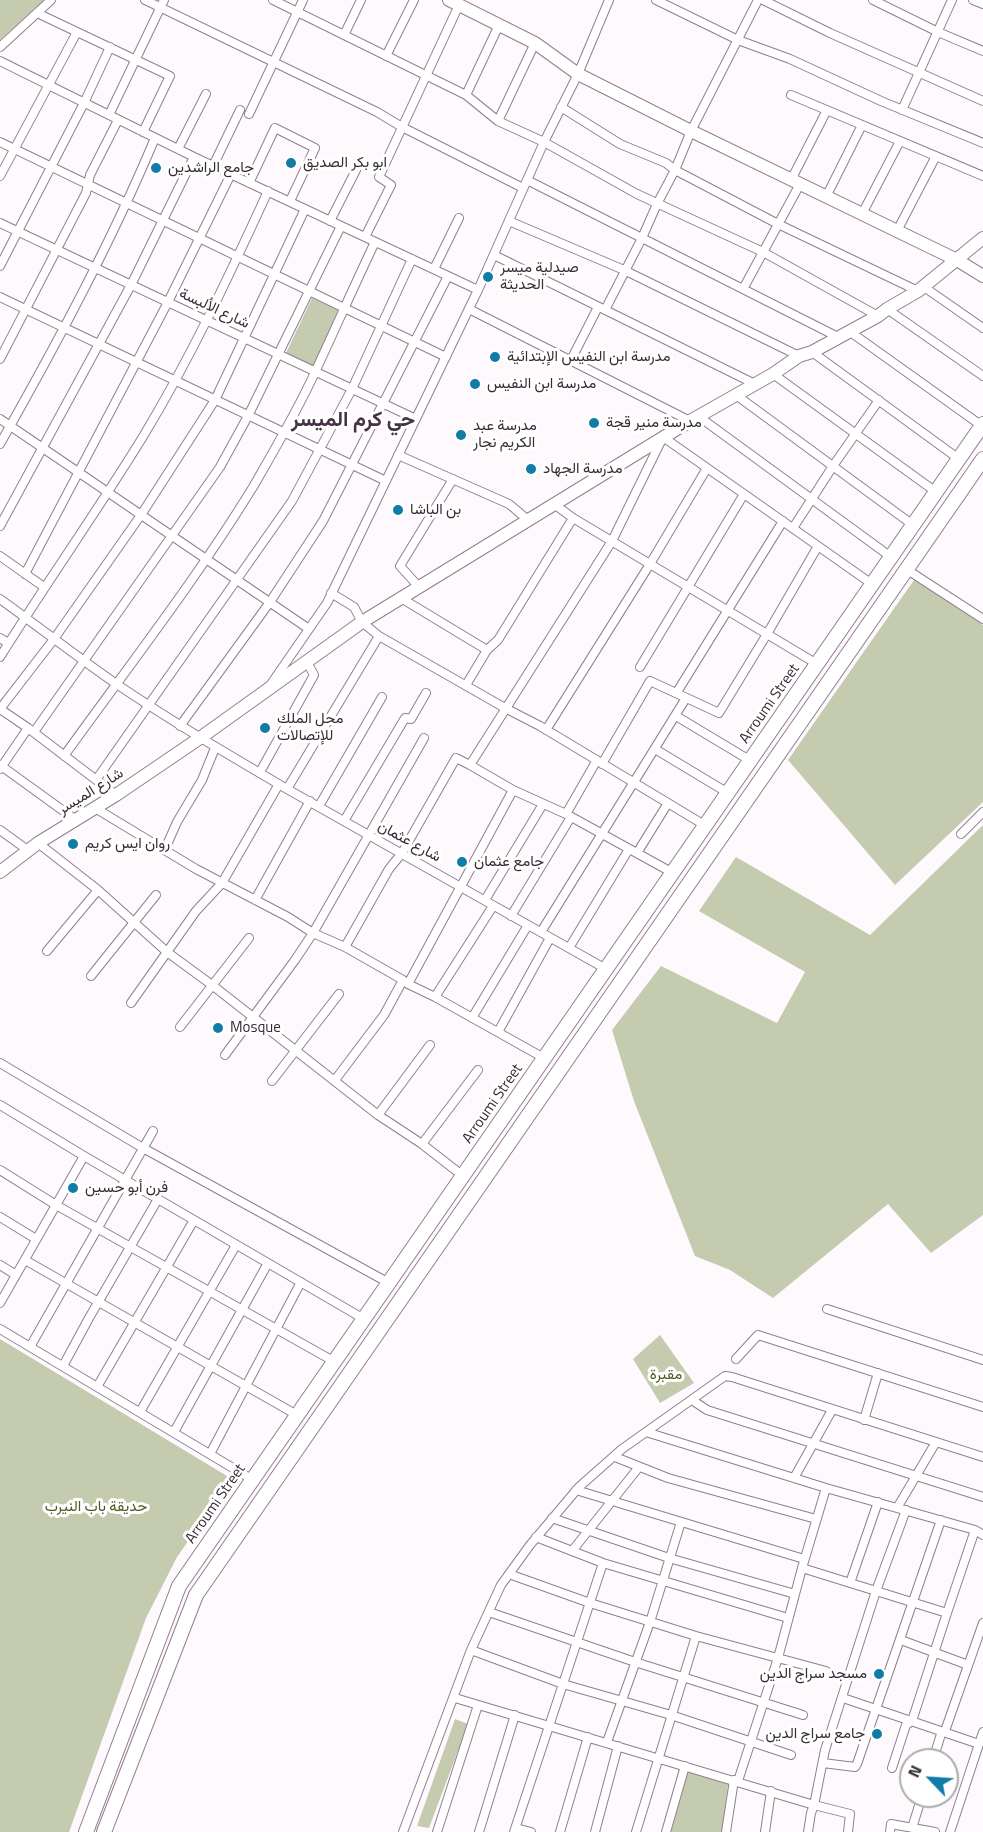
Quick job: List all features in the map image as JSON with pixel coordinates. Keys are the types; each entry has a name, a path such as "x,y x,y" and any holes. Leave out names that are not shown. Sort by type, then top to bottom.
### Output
{"main road":[{"path":"454,2 535,43 578,74 957,260 983,276"},
{"name":"شارع الميسر","path":"0,873 34,847 200,738 362,622 694,418 773,374 799,356 812,352 921,289 983,238"},
{"name":"Arroumi Street","path":"86,1832 179,1586 982,425"},
{"path":"104,1832 196,1595 983,459"}],"street":[{"path":"0,47 51,0"},
{"path":"145,0 162,4 377,112 402,127 642,238 743,289 844,334 982,425"},
{"path":"273,0 466,95 498,121 544,142 657,204 763,252 883,312 983,376"},
{"path":"249,114 303,0"},
{"path":"344,35 361,0"},
{"path":"386,56 414,0"},
{"path":"656,0 738,40 790,59 902,110 983,143"},
{"path":"571,360 642,238 691,131 758,0"},
{"path":"763,0 830,33 983,101"},
{"path":"873,0 983,51"},
{"path":"902,110 952,0"},
{"path":"974,0 983,4"},
{"path":"265,692 332,593 478,290 544,142 578,74 607,1"},
{"path":"366,237 391,185 379,177 426,75 454,2"},
{"path":"109,115 162,4"},
{"path":"37,13 170,76 143,132"},
{"path":"466,95 499,25"},
{"path":"0,176 77,32"},
{"path":"498,121 535,43"},
{"path":"0,266 84,103 110,47"},
{"path":"0,61 194,157 478,290"},
{"path":"178,149 206,94"},
{"path":"791,95 983,176"},
{"path":"561,107 620,144 666,163 675,170 778,224 921,289 983,328"},
{"path":"213,166 240,110"},
{"path":"743,289 778,224 827,110"},
{"path":"0,359 86,193 90,175 118,120"},
{"path":"826,197 862,125"},
{"path":"249,183 275,128 315,148 290,201"},
{"path":"0,444 94,268 155,138"},
{"path":"862,214 900,141"},
{"path":"0,142 446,357"},
{"path":"897,231 936,156"},
{"path":"0,526 131,285 194,157"},
{"path":"330,221 356,170"},
{"path":"25,574 80,473 231,174"},
{"path":"0,657 145,433 206,320 268,191"},
{"path":"116,795 0,709 54,639 141,515 215,400 305,209"},
{"path":"434,269 459,218"},
{"path":"509,221 624,270 799,356"},
{"name":"شارع الألبسة","path":"0,223 416,419"},
{"path":"75,820 1,767 84,661 220,467 279,355 341,226"},
{"path":"64,756 207,559 252,487 284,433 315,372 375,242"},
{"path":"494,255 755,384"},
{"path":"96,780 292,501 352,389 412,259"},
{"path":"180,726 270,602 323,521 448,276"},
{"path":"0,297 386,481"},
{"path":"469,309 694,418 891,557"},
{"path":"812,352 959,459"},
{"path":"773,374 936,492"},
{"path":"736,395 913,525"},
{"path":"793,528 879,400"},
{"path":"0,419 309,628"},
{"path":"470,765 612,541 663,437 872,584"},
{"path":"398,455 509,504 528,520"},
{"path":"546,730 650,564 706,468"},
{"path":"419,587 400,566 453,479"},
{"path":"640,667 744,494"},
{"path":"554,504 573,518 817,664"},
{"path":"466,685 487,650 498,640 573,518"},
{"path":"676,692 783,521"},
{"path":"511,916 568,815 650,681 719,713 818,546"},
{"path":"0,556 44,587"},
{"path":"906,569 983,619"},
{"path":"332,593 354,607 362,622 379,636 546,730 705,826"},
{"path":"400,598 487,650"},
{"name":"شارع عثمان","path":"0,599 116,684 215,748 606,969"},
{"path":"287,789 379,636"},
{"path":"0,638 8,643"},
{"path":"260,772 314,675 308,662"},
{"path":"344,821 405,718 411,719 426,693"},
{"path":"319,806 382,697"},
{"path":"541,932 686,698"},
{"path":"676,716 751,760"},
{"path":"225,1055 313,933 424,738"},
{"path":"165,849 177,822 202,780 215,748"},
{"path":"655,749 728,793"},
{"path":"345,947 456,758 513,790 568,815 672,873"},
{"path":"131,1003 196,911 222,883 279,784"},
{"path":"335,1080 384,1015 405,982 513,790"},
{"path":"255,900 310,801"},
{"path":"570,948 633,851 668,803"},
{"path":"435,997 543,804"},
{"path":"95,808 222,883 313,933 345,947 544,1058"},
{"path":"961,834 983,812"},
{"path":"0,830 34,847 98,890 167,952 378,1115 422,1144 463,1176"},
{"path":"47,951 98,890"},
{"path":"91,976 132,922 156,895"},
{"path":"472,1018 528,925"},
{"path":"180,1027 249,938"},
{"path":"498,1032 550,938"},
{"path":"272,1081 339,994"},
{"path":"378,1115 430,1045"},
{"path":"0,1063 143,1148 389,1283"},
{"path":"422,1144 478,1070"},
{"path":"0,1105 364,1319"},
{"path":"30,1347 153,1131"},
{"path":"0,1303 84,1156"},
{"path":"0,1170 56,1205 334,1362"},
{"path":"63,1366 158,1199"},
{"path":"0,1217 36,1239"},
{"path":"97,1387 194,1220"},
{"path":"140,1412 237,1245"},
{"path":"25,1260 297,1415"},
{"path":"174,1432 268,1263"},
{"path":"0,1266 16,1275"},
{"path":"210,1454 301,1282"},
{"path":"827,1309 983,1360"},
{"path":"0,1329 254,1480"},
{"path":"736,1359 758,1335 983,1407"},
{"path":"864,1420 878,1373"},
{"path":"406,1831 471,1650 501,1585 536,1537 576,1490 622,1449 725,1376 983,1457"},
{"path":"692,1400 707,1410 983,1497"},
{"path":"794,1478 832,1410"},
{"path":"646,1432 826,1488 979,1532 947,1613 912,1721 906,1725 892,1768"},
{"path":"808,1832 823,1763 901,1509 936,1442"},
{"path":"615,1457 668,1478 816,1519"},
{"path":"572,1551 639,1467"},
{"path":"726,1832 736,1780 778,1658 826,1488"},
{"path":"576,1490 681,1522 803,1564 850,1583 947,1613"},
{"path":"850,1583 878,1502"},
{"path":"552,1518 669,1558 795,1594"},
{"path":"823,1763 855,1767 941,1520"},
{"path":"607,1742 650,1622 681,1522"},
{"path":"536,1537 603,1563 788,1618"},
{"path":"531,1832 515,1830 603,1563"},
{"path":"509,1574 650,1622 826,1671"},
{"path":"489,1612 635,1662 803,1715"},
{"path":"937,1748 941,1734 945,1731 983,1623"},
{"path":"636,1832 696,1636"},
{"path":"901,1640 968,1665"},
{"path":"471,1650 563,1684 670,1715 791,1755"},
{"path":"455,1698 850,1814 848,1832"},
{"path":"843,1698 979,1744"},
{"path":"437,1832 478,1705"},
{"path":"479,1832 515,1715"},
{"path":"950,1832 983,1732"},
{"path":"560,1832 588,1737"},
{"path":"595,1832 618,1746"},
{"path":"666,1832 685,1766"},
{"path":"765,1832 771,1791"},
{"path":"912,1828 918,1808"},
{"path":"890,1832 891,1824 935,1832"}],"green space":[{"path":"0,0 44,0 0,40"},
{"path":"312,298 338,310 313,367 286,353"},
{"path":"914,580 983,625 983,802 895,885 788,760"},
{"path":"983,825 983,1215 931,1253 888,1204 773,1298 730,1270 695,1256 634,1101 612,1030 661,966 777,1023 805,972 699,911 736,857 870,935"},
{"name":"مقبرة","path":"660,1335 694,1383 660,1403 633,1359"},
{"name":"حديقة باب النيرب","path":"0,1339 232,1479 177,1557 146,1618 69,1832 0,1832"},
{"path":"455,1719 468,1724 429,1828 417,1826"},
{"path":"688,1772 728,1784 722,1832 671,1832"}],"place":[{"name":"ابو بكر الصديق","path":"291,163"},
{"name":"جامع الراشدين","path":"156,168"},
{"name":"صيدلية ميسر الحديثة","path":"488,277"},
{"name":"مدرسة ابن النفيس الإبتدائية","path":"495,357"},
{"name":"مدرسة ابن النفيس","path":"475,384"},
{"name":"مدرسة منير قجة","path":"594,423"},
{"name":"مدرسة عبد الكريم نجار","path":"461,435"},
{"name":"مدرسة الجهاد","path":"531,469"},
{"name":"بن الباشا","path":"398,510"},
{"name":"محل الملك للإتصالات","path":"265,728"},
{"name":"روان ايس كريم","path":"73,844"},
{"name":"جامع عثمان","path":"462,862"},
{"name":"Mosque","path":"218,1028"},
{"name":"فرن أبو حسين","path":"73,1188"},
{"name":"مسجد سراج الدين","path":"879,1674"},
{"name":"جامع سراج الدين","path":"877,1734"}],"district":[{"name":"حي كرم الميسر","path":"353,421"}]}
